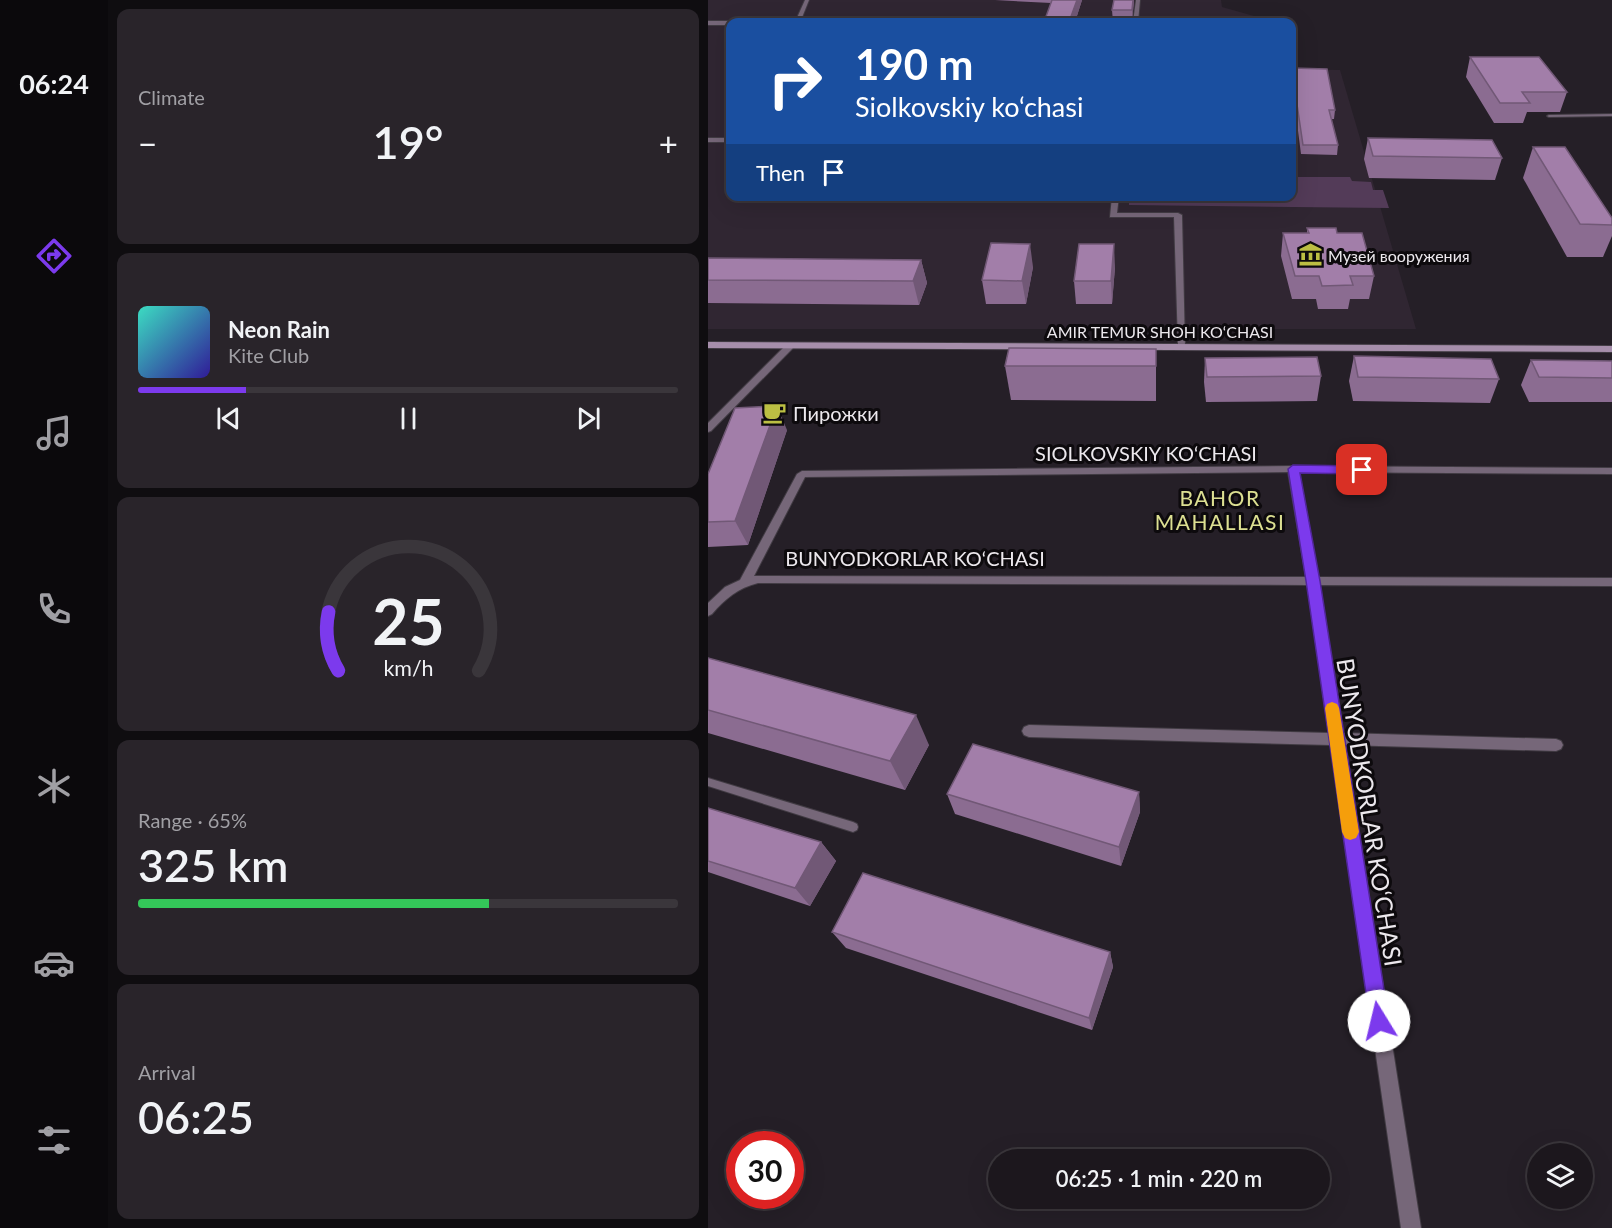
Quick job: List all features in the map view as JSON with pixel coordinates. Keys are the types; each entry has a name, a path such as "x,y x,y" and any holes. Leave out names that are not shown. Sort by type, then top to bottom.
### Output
{"main road":[{"name":"AMIR TEMUR SHOH KO‘CHASI","path":"708,345 1182,345 1612,349"}],"street":[{"path":"801,18 807,0"},
{"path":"1135,18 1137,0"},
{"path":"708,23 726,22"},
{"path":"708,140 726,140"},
{"path":"1115,201 1113,215 1178,215 1182,345"},
{"path":"708,429 790,346"},
{"name":"SIOLKOVSKIY KO‘CHASI","path":"745,581 802,474 1293,469 1612,471"},
{"name":"BUNYODKORLAR KO‘CHASI","path":"1293,469 1313,581 1411,1228"},
{"name":"BUNYODKORLAR KO‘CHASI","path":"708,611 724,592 745,581 758,579 1612,582"},
{"path":"1029,731 1556,745"}],"lane":[{"path":"1549,116 1612,115"},
{"path":"708,782 854,827"}],"shaded area":[{"path":"708,0 1221,0 1222,7 1254,16 1254,18 726,18 726,201 1296,201 1296,69 1340,70 1416,329 708,329"},
{"path":"1296,177 1350,177 1352,181 1371,182 1373,190 1383,190 1389,208 1129,205 1129,201 1296,201"}],"building":[{"path":"1052,0 1077,0 1070,18 1045,18"},
{"path":"1114,0 1133,0 1132,10 1112,10"},
{"path":"1470,57 1539,57 1567,92 1522,92 1530,103 1500,103"},
{"path":"1296,68 1327,69 1335,110 1329,110 1338,145 1303,145 1296,98"},
{"path":"1368,138 1492,140 1502,158 1373,156"},
{"path":"1533,147 1565,147 1612,218 1612,225 1580,224"},
{"path":"1307,228 1336,228 1337,233 1362,233 1374,276 1350,276 1353,285 1322,286 1319,276 1295,276 1283,233 1309,233"},
{"path":"991,243 1030,244 1022,281 982,280"},
{"path":"1079,244 1114,244 1111,281 1074,281"},
{"path":"708,258 921,260 913,281 708,280"},
{"path":"1009,348 1156,349 1156,366 1005,366"},
{"path":"1354,356 1491,359 1499,379 1358,377"},
{"path":"1317,357 1321,376 1207,377 1205,358"},
{"path":"1531,360 1612,361 1612,378 1539,377"},
{"path":"777,406 735,521 708,522 708,474 735,408"},
{"path":"708,658 916,715 890,761 708,710"},
{"path":"973,744 1139,792 1119,847 947,794"},
{"path":"708,808 821,842 795,888 708,861"},
{"path":"863,873 1110,952 1089,1018 832,932"}],"slow traffic":[{"path":"1332,708 1350,832"}],"place":[{"name":"Музей вооружения","path":"1310,255"},
{"name":"Пирожки","path":"775,413"}],"district":[{"name":"BAHOR MAHALLASI","path":"1220,509"}],"route":[{"path":"1362,470 1293,469 1313,581 1379,1021"}]}
